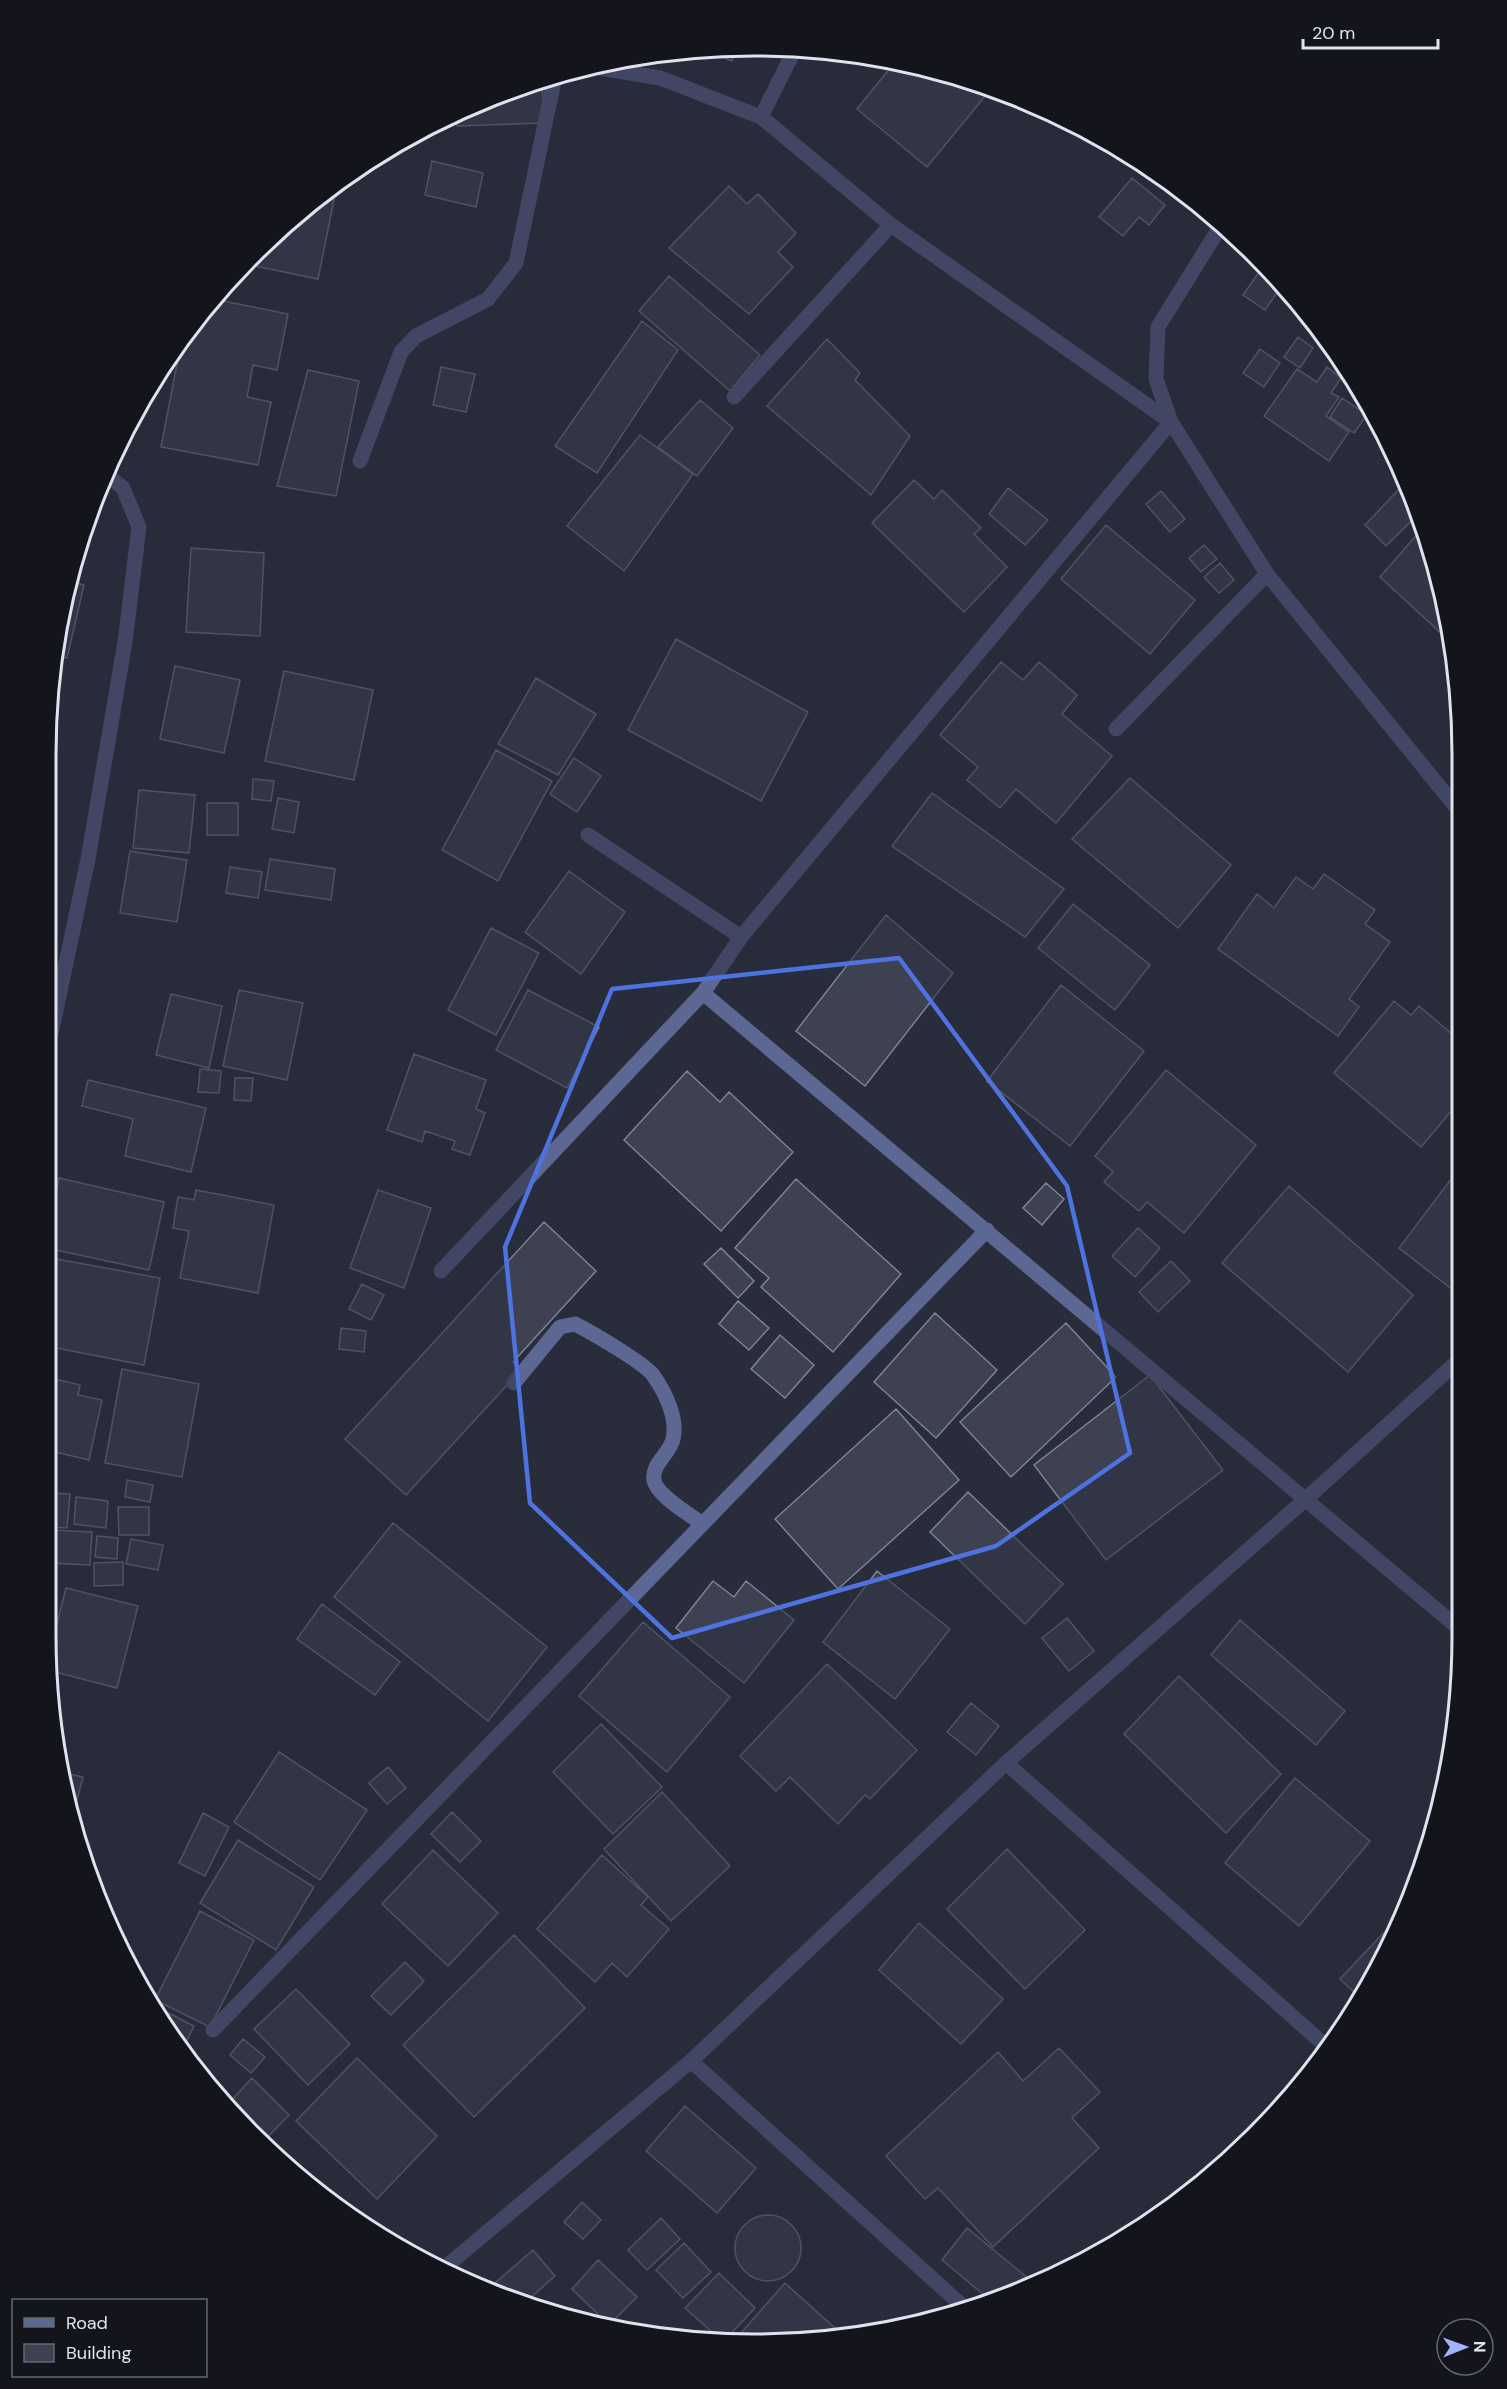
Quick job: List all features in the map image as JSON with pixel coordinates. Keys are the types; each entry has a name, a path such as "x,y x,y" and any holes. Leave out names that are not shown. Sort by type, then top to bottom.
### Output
{"street":[{"path":"761,117 791,57"},
{"path":"613,70 660,78 761,117 891,225 1170,422"},
{"path":"360,461 400,352 416,336 488,299 516,263 553,85"},
{"path":"734,397 891,225"},
{"path":"1217,232 1158,327 1156,379 1170,422 1267,574 1452,802"},
{"path":"441,1270 703,993 741,937 1170,422"},
{"path":"55,1015 88,859 125,642 139,527 123,488 112,479"},
{"path":"1116,729 1267,574"},
{"path":"588,835 741,937"},
{"path":"703,993 1307,1498 1452,1623"},
{"path":"213,2030 701,1523 987,1230"},
{"path":"514,1383 560,1327 575,1324 652,1373 673,1413 675,1427 673,1442 655,1469 654,1480 658,1490 701,1523"},
{"path":"450,2264 691,2061 1006,1763 1307,1498 1452,1366"},
{"path":"1006,1763 1321,2041"},
{"path":"691,2061 958,2302"}],"highlighted area":[{"path":"899,958 1067,1186 1130,1453 996,1546 672,1638 530,1503 505,1247 612,989"}],"building":[{"path":"734,56 732,61 721,57"},
{"path":"889,69 934,79 985,96 927,167 857,109"},
{"path":"542,89 544,123 457,126 457,122 486,109"},
{"path":"432,161 483,173 476,207 425,195"},
{"path":"1132,178 1165,205 1149,225 1139,217 1123,236 1099,217"},
{"path":"729,186 747,204 758,194 796,233 778,252 793,267 749,314 669,248"},
{"path":"335,196 318,279 255,266 293,229"},
{"path":"1259,273 1277,292 1265,310 1243,295"},
{"path":"669,276 760,355 730,391 639,311"},
{"path":"223,301 288,314 277,370 253,365 247,397 271,402 258,465 161,447 178,359"},
{"path":"642,321 678,350 597,473 555,446"},
{"path":"1298,337 1313,348 1300,368 1284,357"},
{"path":"827,339 860,373 855,380 910,436 871,495 767,406"},
{"path":"1260,349 1280,363 1264,387 1243,373"},
{"path":"441,367 475,374 466,412 433,405"},
{"path":"1327,367 1341,378 1331,393 1339,397 1326,416 1349,432 1329,461 1264,416 1297,369 1317,382"},
{"path":"308,370 359,381 336,496 277,486"},
{"path":"1342,398 1362,412 1365,417 1354,433 1330,417"},
{"path":"700,400 733,428 697,476 658,447"},
{"path":"640,435 693,474 624,571 567,526"},
{"path":"914,480 934,499 942,490 981,528 974,534 1007,567 964,612 872,523"},
{"path":"1008,488 1048,520 1025,545 989,514"},
{"path":"1399,489 1411,521 1386,546 1365,525"},
{"path":"1161,491 1185,519 1170,532 1146,504"},
{"path":"1106,525 1195,600 1150,654 1061,579"},
{"path":"1416,536 1428,573 1441,633 1380,577"},
{"path":"1204,545 1217,559 1201,572 1189,558"},
{"path":"191,548 264,553 260,636 186,632"},
{"path":"1220,563 1234,580 1219,593 1204,577"},
{"path":"77,583 84,585 67,658 62,657"},
{"path":"676,639 808,712 761,801 628,730"},
{"path":"1001,662 1023,680 1039,662 1077,695 1062,714 1112,756 1056,823 1016,789 1000,808 967,780 978,767 940,735"},
{"path":"175,666 240,680 224,753 160,739"},
{"path":"284,671 373,690 354,780 265,761"},
{"path":"536,678 596,714 558,775 498,744"},
{"path":"496,750 552,781 498,881 442,850"},
{"path":"574,758 601,776 577,812 550,794"},
{"path":"1130,778 1231,865 1178,928 1072,839"},
{"path":"253,779 274,781 271,801 252,799"},
{"path":"139,790 195,795 189,853 133,848"},
{"path":"932,793 1064,889 1025,937 892,846"},
{"path":"278,798 299,802 294,833 272,829"},
{"path":"207,803 238,803 238,835 207,835"},
{"path":"130,851 187,860 177,922 120,913"},
{"path":"270,859 335,869 331,900 265,890"},
{"path":"230,867 262,872 258,898 226,893"},
{"path":"569,871 625,912 581,974 525,932"},
{"path":"1324,874 1375,910 1365,924 1390,942 1349,999 1359,1007 1338,1036 1218,949 1257,894 1274,908 1296,877 1313,889"},
{"path":"1073,904 1150,965 1115,1010 1038,948"},
{"path":"886,915 953,973 865,1086 796,1031"},
{"path":"491,928 539,953 496,1035 448,1010"},
{"path":"1061,985 1144,1051 1070,1146 987,1081"},
{"path":"239,990 303,1003 287,1080 223,1066"},
{"path":"528,990 599,1027 567,1088 496,1050"},
{"path":"171,994 222,1006 209,1068 156,1055"},
{"path":"1394,1001 1411,1015 1419,1006 1452,1034 1452,1110 1421,1147 1334,1073"},
{"path":"414,1054 486,1080 476,1109 485,1113 470,1155 452,1149 455,1141 425,1131 422,1142 387,1130"},
{"path":"200,1069 221,1071 219,1093 198,1092"},
{"path":"1166,1070 1256,1145 1184,1233 1147,1202 1139,1211 1104,1182 1113,1172 1095,1156"},
{"path":"687,1071 720,1102 729,1092 793,1152 721,1231 624,1140"},
{"path":"235,1078 253,1078 251,1101 234,1100"},
{"path":"88,1080 206,1108 191,1172 125,1156 133,1119 82,1106"},
{"path":"59,1178 164,1202 149,1270 55,1250 55,1196"},
{"path":"1452,1178 1452,1289 1399,1248"},
{"path":"796,1179 901,1274 833,1352 761,1287 769,1278 735,1248"},
{"path":"1046,1183 1064,1199 1042,1225 1023,1208"},
{"path":"1289,1186 1413,1295 1348,1372 1222,1263"},
{"path":"196,1190 274,1205 258,1293 180,1278 189,1231 173,1228 178,1197 194,1200"},
{"path":"378,1190 431,1208 404,1288 350,1268"},
{"path":"544,1222 596,1271 513,1362 521,1370 406,1495 345,1439"},
{"path":"1138,1228 1160,1248 1135,1277 1112,1256"},
{"path":"721,1248 754,1281 738,1298 704,1264"},
{"path":"55,1259 160,1278 144,1365 55,1348"},
{"path":"1171,1261 1190,1281 1158,1312 1139,1292"},
{"path":"362,1284 384,1295 371,1320 349,1309"},
{"path":"738,1301 769,1328 749,1350 719,1324"},
{"path":"935,1313 997,1370 936,1438 874,1382"},
{"path":"1066,1323 1116,1377 1011,1477 960,1422"},
{"path":"341,1328 366,1331 364,1352 339,1349"},
{"path":"780,1335 814,1365 785,1398 751,1369"},
{"path":"122,1369 199,1384 182,1477 105,1463"},
{"path":"1150,1375 1223,1470 1106,1560 1034,1465"},
{"path":"55,1379 80,1385 78,1395 102,1400 89,1460 55,1452"},
{"path":"896,1409 959,1480 838,1589 775,1519"},
{"path":"127,1480 153,1485 150,1502 125,1497"},
{"path":"968,1492 1063,1584 1025,1624 930,1532"},
{"path":"55,1493 70,1494 67,1528 55,1527"},
{"path":"76,1497 108,1501 106,1528 74,1524"},
{"path":"118,1507 149,1507 149,1535 119,1535"},
{"path":"393,1523 547,1647 488,1721 334,1597"},
{"path":"55,1530 92,1532 90,1565 55,1563"},
{"path":"97,1536 118,1538 117,1559 95,1557"},
{"path":"131,1539 163,1545 158,1570 126,1564"},
{"path":"123,1562 123,1585 94,1586 94,1563"},
{"path":"877,1571 950,1629 895,1699 823,1642"},
{"path":"713,1581 734,1597 746,1581 794,1620 744,1683 676,1628"},
{"path":"66,1588 138,1606 117,1688 57,1672 55,1631"},
{"path":"322,1604 400,1662 375,1695 297,1639"},
{"path":"1067,1618 1094,1651 1069,1671 1042,1638"},
{"path":"1240,1620 1345,1711 1316,1745 1211,1655"},
{"path":"643,1622 730,1697 667,1772 579,1696"},
{"path":"827,1664 917,1750 870,1799 865,1795 838,1824 790,1777 776,1791 740,1756"},
{"path":"1179,1676 1281,1774 1226,1833 1124,1734"},
{"path":"971,1703 999,1726 976,1755 947,1732"},
{"path":"601,1724 662,1787 613,1834 553,1772"},
{"path":"279,1752 367,1810 320,1880 234,1822"},
{"path":"388,1767 406,1788 387,1804 369,1783"},
{"path":"69,1774 83,1777 76,1803"},
{"path":"1295,1778 1370,1841 1299,1926 1225,1863"},
{"path":"662,1792 730,1866 671,1921 604,1849"},
{"path":"452,1812 481,1841 460,1862 431,1834"},
{"path":"203,1813 229,1827 205,1876 179,1863"},
{"path":"238,1840 314,1887 276,1950 200,1903"},
{"path":"1007,1849 1085,1930 1025,1989 947,1909"},
{"path":"433,1850 498,1913 448,1966 382,1904"},
{"path":"602,1855 648,1897 641,1905 669,1929 627,1977 612,1963 595,1982 537,1929"},
{"path":"200,1911 254,1940 210,2027 161,2003 157,1997"},
{"path":"919,1923 1003,1999 961,2044 879,1970"},
{"path":"1386,1930 1354,1992 1340,1979"},
{"path":"514,1935 585,2008 474,2117 403,2045"},
{"path":"405,1962 424,1981 391,2015 371,1996"},
{"path":"296,1989 350,2044 308,2085 254,2029"},
{"path":"166,2012 194,2026 186,2041"},
{"path":"243,2039 265,2057 251,2073 230,2055"},
{"path":"1059,2048 1100,2092 1072,2118 1099,2148 993,2247 938,2188 925,2199 886,2156 998,2052 1023,2081"},
{"path":"357,2058 437,2136 377,2199 296,2121"},
{"path":"252,2078 289,2115 268,2137 232,2099"},
{"path":"685,2106 756,2168 717,2213 646,2151"},
{"path":"582,2202 601,2220 583,2239 564,2222"},
{"path":"768,2215 781,2218 791,2225 798,2235 801,2248 798,2261 791,2271 781,2278 768,2281 755,2278 745,2271 738,2261 735,2248 738,2235 745,2225 755,2218"},
{"path":"661,2218 680,2239 647,2270 628,2250"},
{"path":"967,2228 1027,2277 983,2294 942,2260"},
{"path":"684,2243 711,2272 683,2298 656,2270"},
{"path":"533,2250 555,2276 531,2297 495,2283"},
{"path":"598,2260 637,2297 615,2319 600,2316 572,2289"},
{"path":"719,2273 755,2308 731,2333 712,2332 685,2308"},
{"path":"785,2283 836,2329 799,2332 741,2333"}]}
